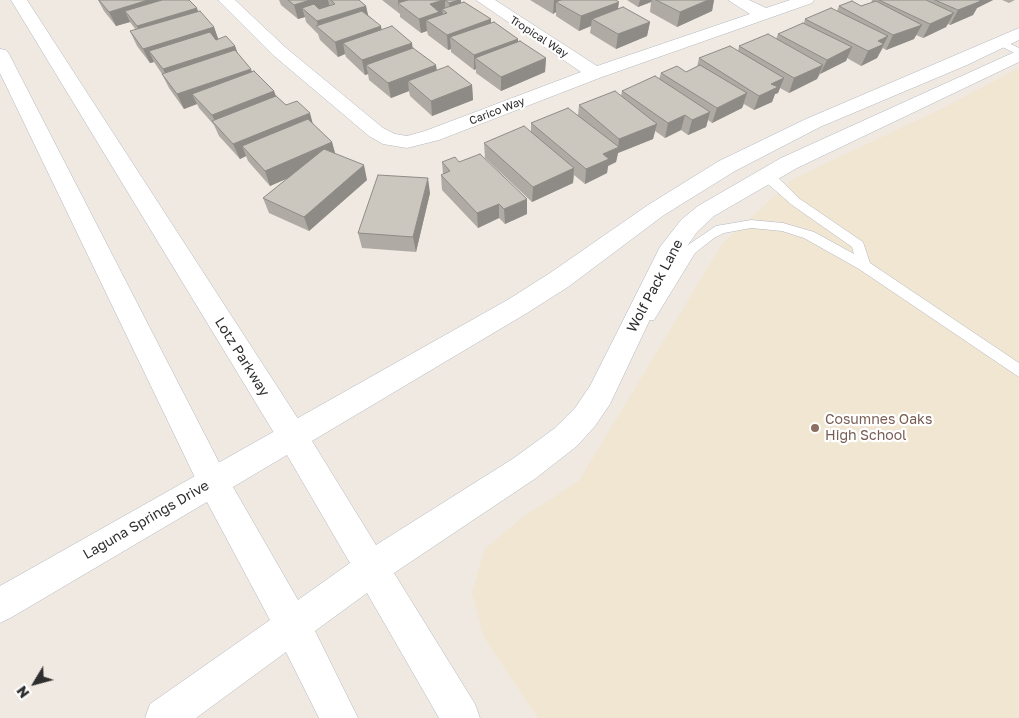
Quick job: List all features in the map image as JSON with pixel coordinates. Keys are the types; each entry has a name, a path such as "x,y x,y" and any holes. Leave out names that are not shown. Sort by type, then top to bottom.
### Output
{"street":[{"name":"Lotz Parkway","path":"18,0 292,437 461,718"},
{"name":"Carico Way","path":"226,0 279,51 376,132 390,140 407,142 432,136 595,73 806,0"},
{"name":"Tropical Way","path":"484,0 595,73"},
{"path":"736,0 764,14"},
{"name":"Wolf Pack Lane","path":"292,437 518,306 583,263 656,210 727,166 813,123 1014,46"},
{"name":"Wolf Pack Lane","path":"372,568 546,454 585,417 600,395 678,239 706,212 832,141 949,90 1014,46"},
{"path":"0,54 213,482 292,625 339,718"},
{"name":"Laguna Springs Drive","path":"0,605 292,437"},
{"path":"164,718 372,568"}],"lane":[{"path":"768,176 796,202 858,245 864,266"},
{"path":"600,395 690,250 709,235 722,229 751,224 783,227 810,236 864,266 1019,371"}],"shaded area":[{"name":"Cosumnes Oaks High School","path":"1019,68 1019,718 538,718 484,637 472,593 485,549 523,517 579,481 722,244 793,179 939,110"}],"building":[{"path":"99,0 148,0 109,12"},
{"path":"162,0 189,0 197,8 137,26 125,11"},
{"path":"288,0 310,0 294,5"},
{"path":"331,0 359,0 366,6 317,21 302,8 314,4 319,9 335,4"},
{"path":"408,0 443,0 430,4 439,12 419,19 398,3"},
{"path":"445,0 459,0 449,3"},
{"path":"561,0 616,0 619,2 581,16 556,2"},
{"path":"656,0 708,0 680,12"},
{"path":"879,0 926,0 954,13 930,24"},
{"path":"935,0 979,0 981,1 958,10"},
{"path":"852,1 861,6 876,1 922,25 893,35 839,6"},
{"path":"464,2 491,19 447,35 426,20 447,13 442,9"},
{"path":"623,7 650,22 618,34 592,19"},
{"path":"831,8 888,36 878,41 884,44 868,51 805,19"},
{"path":"200,11 214,27 143,49 130,31"},
{"path":"362,11 381,26 335,42 316,26"},
{"path":"494,22 518,39 474,55 450,37"},
{"path":"803,23 852,47 827,60 778,34"},
{"path":"392,26 412,43 362,60 343,43"},
{"path":"210,32 216,40 226,36 235,46 163,69 149,51"},
{"path":"768,34 823,65 794,78 739,46"},
{"path":"520,41 546,58 501,77 475,58"},
{"path":"730,46 784,78 771,84 778,87 759,96 699,58"},
{"path":"413,48 436,65 388,83 366,65"},
{"path":"235,50 251,69 177,94 162,74"},
{"path":"700,65 747,93 717,108 661,73 677,66 686,72"},
{"path":"448,66 472,85 431,101 408,81"},
{"path":"254,71 274,91 212,115 192,94"},
{"path":"655,76 710,112 692,120 685,115 668,123 622,91"},
{"path":"615,91 657,124 619,139 579,105"},
{"path":"276,96 286,105 297,101 310,113 233,144 212,121"},
{"path":"568,108 619,147 603,154 609,159 586,169 531,123"},
{"path":"308,119 332,142 265,171 242,146"},
{"path":"524,126 574,168 533,187 484,143"},
{"path":"324,149 364,165 304,217 263,198"},
{"path":"480,154 527,199 504,209 499,204 477,213 441,175 450,171 442,162 455,157 459,162"},
{"path":"378,175 428,178 413,237 358,233"}],"place":[{"name":"Cosumnes Oaks High School","path":"815,428"}]}
